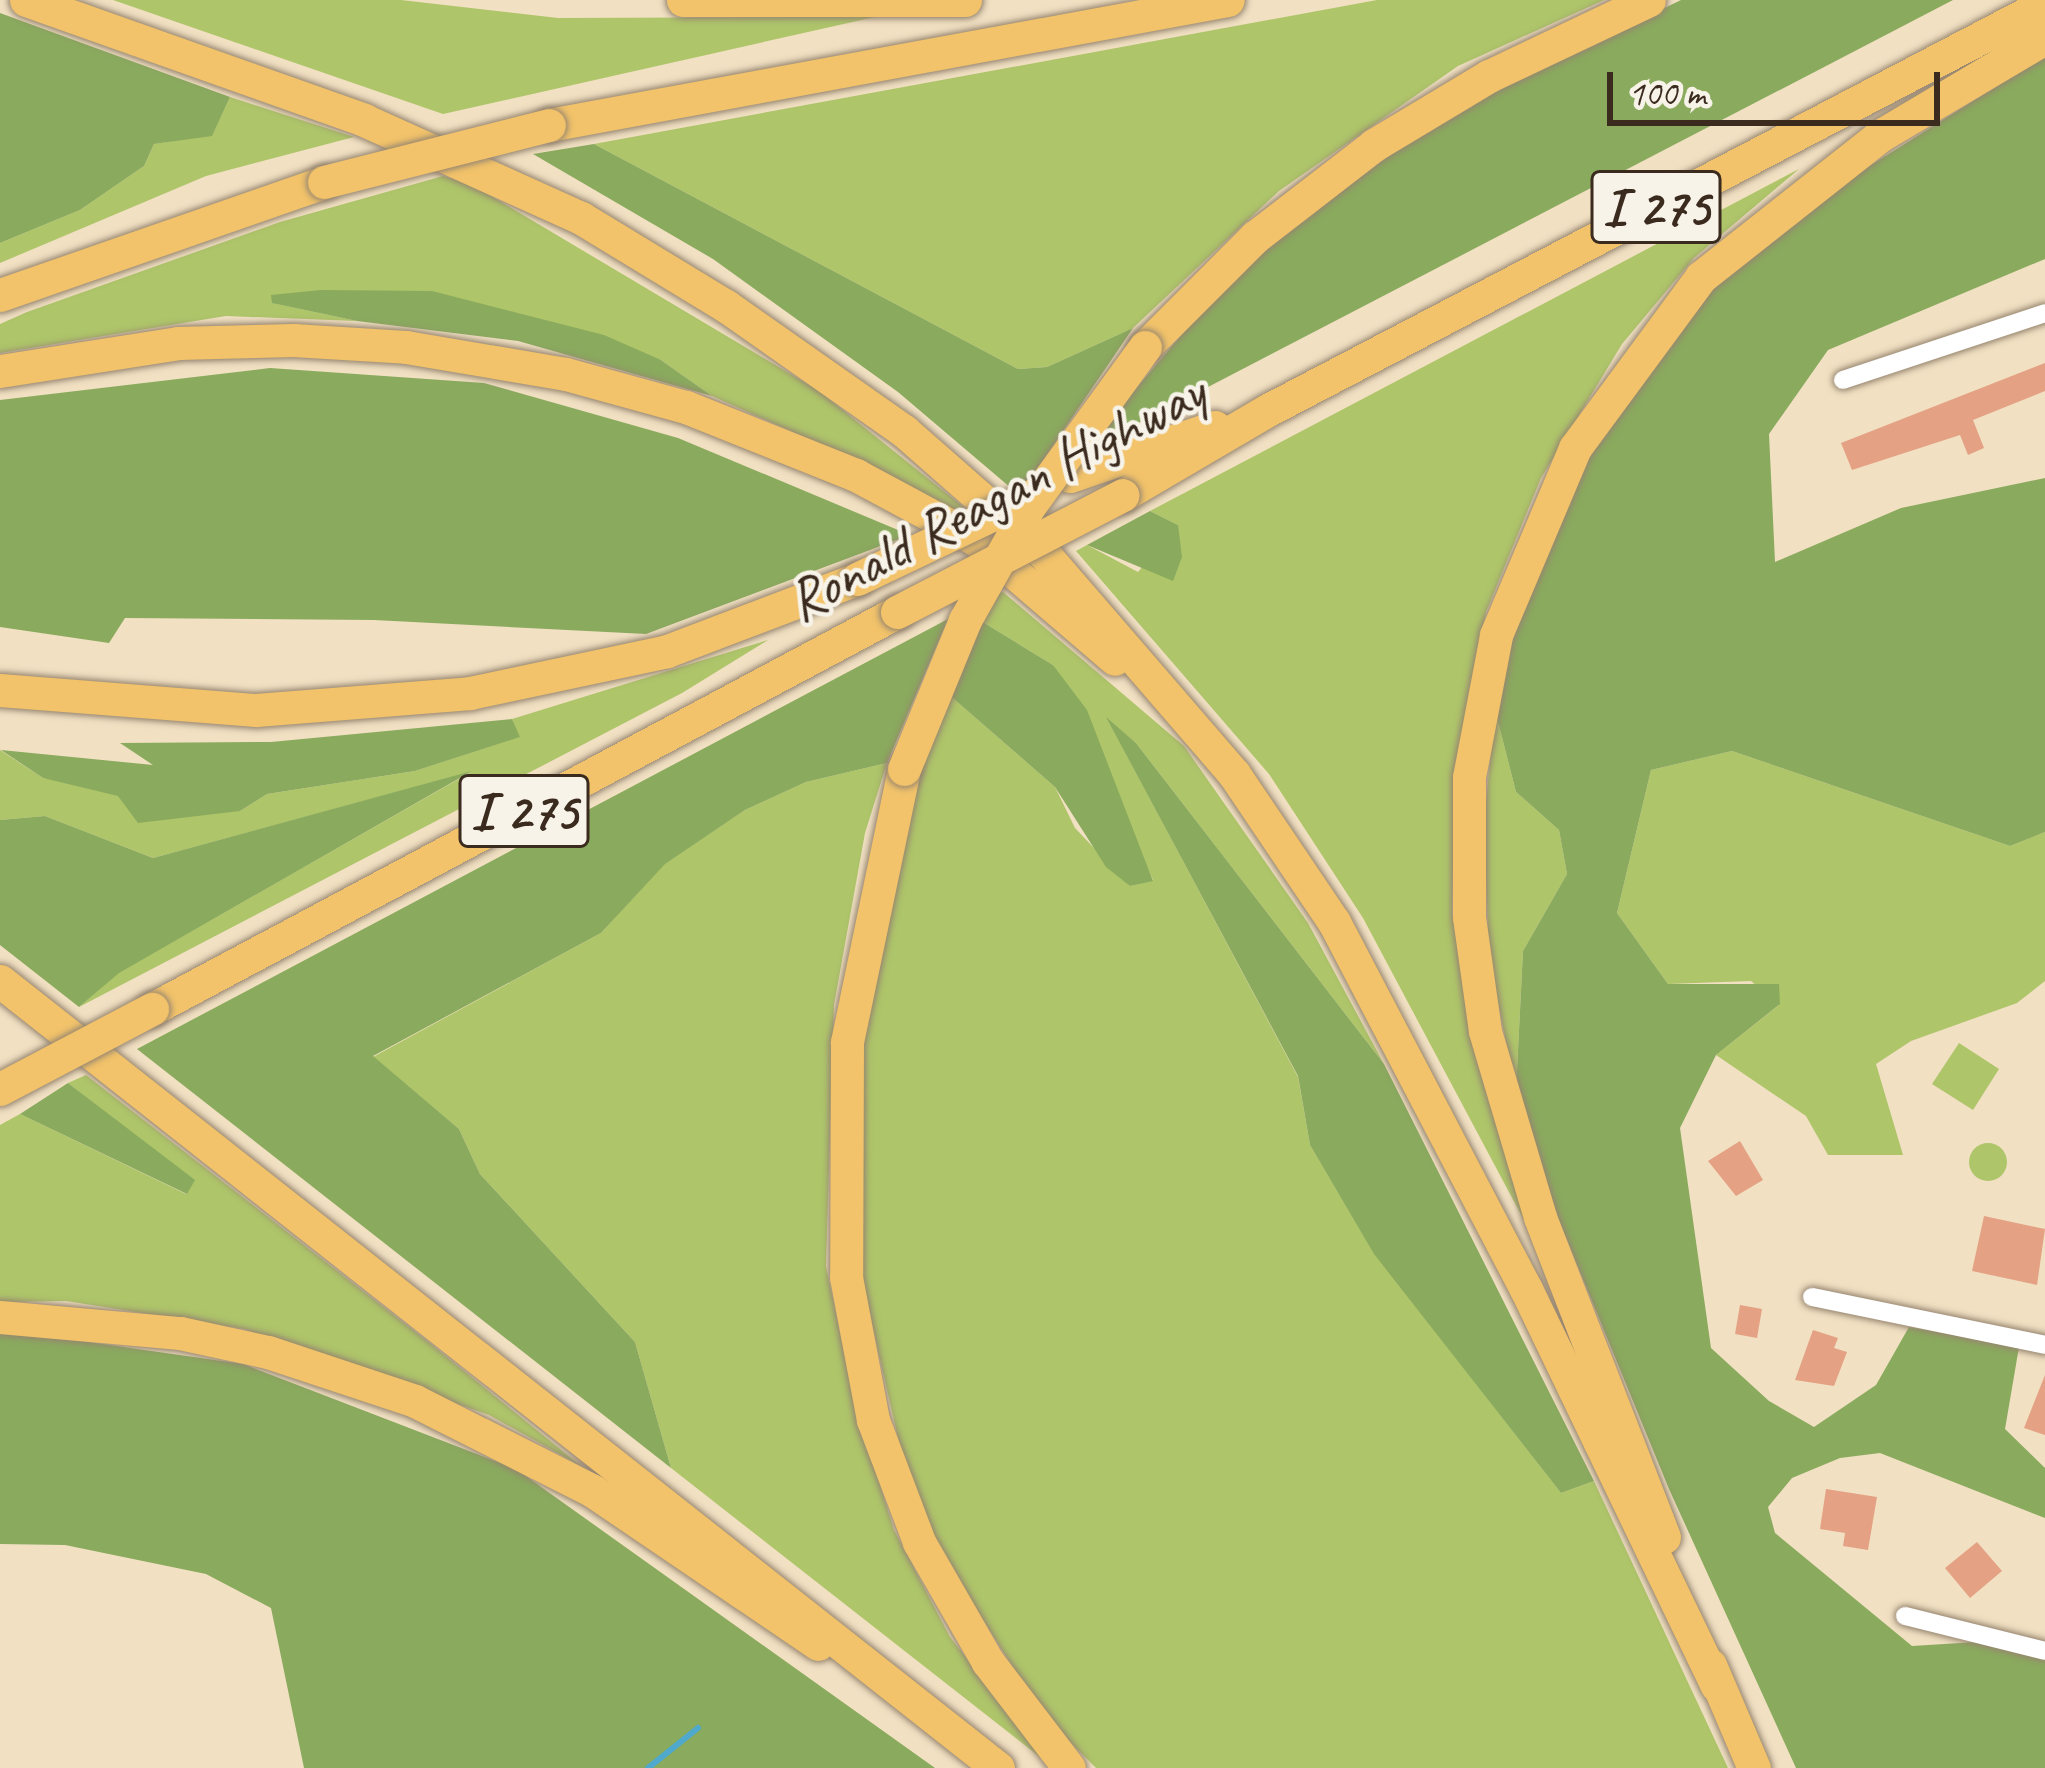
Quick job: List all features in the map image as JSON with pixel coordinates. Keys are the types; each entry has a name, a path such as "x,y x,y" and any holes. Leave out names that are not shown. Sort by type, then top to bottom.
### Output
{"highway":[{"path":"26,0 364,121 518,188 656,261 959,476 1045,555 1195,726 1334,922 1408,1059 1754,1768"},
{"path":"683,0 965,0"},
{"path":"0,295 324,182 549,125 1228,0"},
{"path":"1069,1768 988,1662 920,1542 873,1420 846,1277 847,1042 863,934 904,769 965,620 1007,544 1048,473 1145,347 1256,237 1373,145 1489,76 1648,0"},
{"name":"Ronald Reagan Highway","path":"0,1089 1123,495 1268,410 2045,4"},
{"path":"1717,1685 1540,1216 1485,1031 1468,881 1469,777 1488,669 1532,535 1575,448 1701,277 1878,136 2045,38"},
{"path":"0,371 178,344 354,341 503,361 686,407 856,475 975,539 1195,726"},
{"path":"0,690 256,710 470,693 667,651 857,579 1070,476 1268,410"},
{"path":"0,981 998,1768"},
{"path":"0,1317 180,1333 268,1352 416,1401 593,1491 780,1624 894,1684"}],"street":[{"path":"1843,380 2045,314"},
{"path":"1812,1297 2045,1345"},
{"path":"1905,1616 2045,1651"}],"green space":[{"path":"113,0 401,0 558,18 875,17 443,114"},
{"path":"1377,0 1604,0 1458,66 1279,191 1133,328 1047,367 1018,369 594,144"},
{"path":"1681,0 1953,0 1081,453 1242,264 1443,116"},
{"path":"0,13 230,97 212,136 154,144 144,166 80,210 0,243"},
{"path":"2045,56 2045,259 1828,350 1769,434 1775,562 1901,508 2045,478 2045,832 2010,846 1732,751 1651,770 1617,913 1668,984 1779,984 1780,1004 1716,1055 1680,1128 1711,1348 1769,1401 1814,1427 1876,1385 1909,1327 2019,1347 2005,1429 2045,1468 2045,1518 1880,1453 1840,1458 1792,1478 1768,1507 1775,1533 1912,1646 1976,1642 2045,1660 2045,1768 1796,1768 1669,1489 1560,1223 1516,1090 1523,951 1567,874 1559,830 1516,792 1495,710 1516,627 1587,453 1651,358 1746,252 1804,207"},
{"path":"230,97 354,137 206,176 0,263 0,243 80,210 144,166 154,144 212,135"},
{"path":"594,144 1018,369 1047,367 1133,328 1029,481 1011,488 898,392 713,259 533,154"},
{"path":"1799,169 1694,258 1622,344 1541,478 1486,612 1455,773 1452,913 1479,1068 1526,1224 1363,918 1269,774 1076,551 1087,545 1138,572 1178,525 1150,511"},
{"path":"443,176 471,184 819,391 966,509 953,514 894,477 712,396 661,360 273,303 357,321 226,316 0,353 0,324 27,312 280,222"},
{"path":"321,290 432,291 604,335 661,360 712,396 518,341 357,321 272,303 271,295"},
{"path":"270,368 484,383 678,438 910,535 646,634 374,620 125,618 109,643 0,627 0,400"},
{"path":"1150,511 1178,525 1182,557 1173,581 1087,545"},
{"path":"1003,592 1184,746 1308,923 1384,1064 1136,743 1108,720 1298,1077 1310,1145 1374,1253 1561,1493 1594,1481 1728,1768 1096,1768 1044,1716 937,1547 905,1468 862,1281 856,1072 913,781 947,693 1055,787 1075,828 1130,886 1153,880 1053,665 981,621 992,594"},
{"path":"948,619 887,763 806,782 745,810 665,864 601,933 373,1056 459,1129 480,1174 635,1342 671,1468 137,1049"},
{"path":"981,621 1053,665 1087,710 1153,881 1130,886 1106,867 1055,787 947,693"},
{"path":"768,640 682,693 79,1007 118,973 471,772 153,858 45,816 0,820 0,750 43,778 240,811 267,794 415,771 519,737 512,719"},
{"path":"1495,710 1516,792 1559,830 1567,874 1523,951 1516,1090 1489,959 1484,823"},
{"path":"1106,717 1136,743 1384,1064 1594,1481 1561,1493 1374,1254 1310,1145 1298,1076"},
{"path":"512,719 520,737 415,771 267,794 240,811 138,823 118,796 43,778 1,750 153,765 120,743 271,742"},
{"path":"1732,751 2010,846 2045,832 2045,981 2017,1003 1911,1041 1876,1064 1903,1155 1828,1155 1806,1116 1716,1055 1779,1005 1751,981 1668,984 1617,913 1651,770"},
{"path":"887,763 865,833 834,1005 826,1266 856,1408 894,1530 950,1637 1049,1764 671,1468 635,1342 480,1174 459,1129 373,1057 601,933 664,864 745,810 806,782"},
{"path":"472,771 119,973 79,1007 0,945 0,820 45,816 153,858"},
{"path":"1959,1043 1999,1069 1973,1110 1932,1084"},
{"path":"86,1075 581,1466 489,1415 244,1329 66,1301 0,1302 0,1125 20,1114 186,1194 194,1181 68,1083"},
{"path":"68,1083 195,1180 187,1194 20,1114"},
{"path":"1988,1143 2002,1148 2007,1162 2002,1176 1988,1181 1974,1176 1969,1162 1974,1148"},
{"path":"0,1333 243,1364 516,1469 935,1768 304,1768 271,1608 206,1574 65,1545 0,1544"}],"building":[{"path":"2045,363 2045,391 1973,420 1984,448 1968,455 1960,435 1852,470 1841,443"},
{"path":"1740,1141 1763,1180 1736,1196 1708,1161"},
{"path":"1984,1216 2045,1229 2037,1285 1972,1271"},
{"path":"1740,1305 1762,1309 1757,1338 1735,1334"},
{"path":"1813,1330 1838,1338 1834,1348 1847,1352 1834,1386 1795,1380"},
{"path":"2045,1375 2045,1435 2024,1428"},
{"path":"1826,1489 1877,1497 1868,1550 1843,1546 1845,1533 1820,1529"},
{"path":"1977,1542 2002,1571 1970,1598 1945,1568"}],"waterway":[{"path":"648,1768 698,1728"}]}
